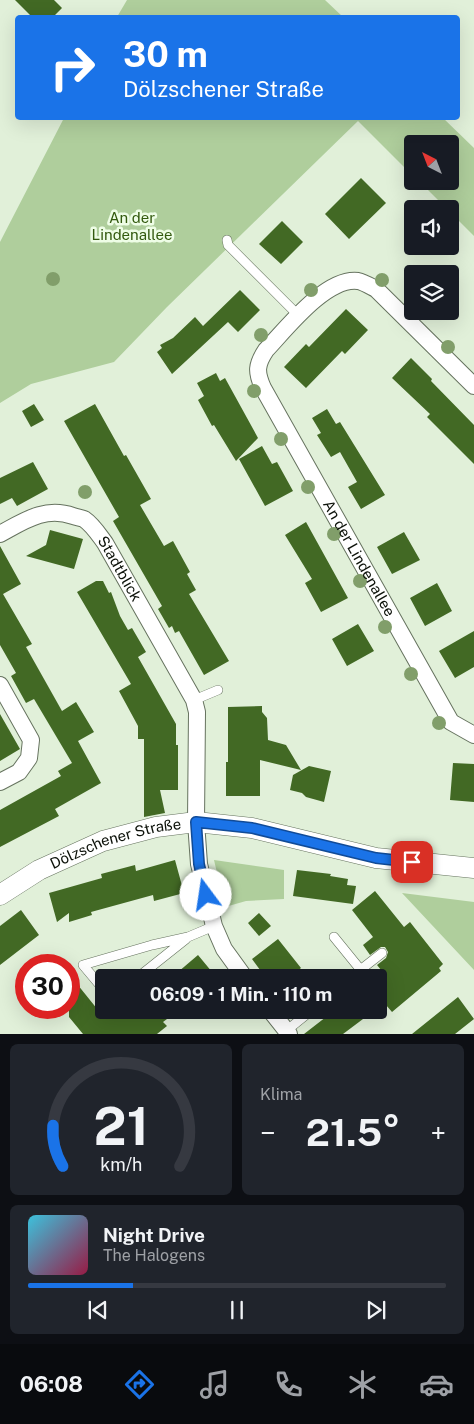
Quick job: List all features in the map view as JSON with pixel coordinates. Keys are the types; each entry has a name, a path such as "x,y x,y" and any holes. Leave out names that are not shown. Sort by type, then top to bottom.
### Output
{"street":[{"name":"An der Lindenallee","path":"474,386 376,289 358,281 338,284 321,293 266,350 259,361 257,375 267,396 451,722 474,735"},
{"name":"Stadtblick","path":"0,534 27,519 43,513 64,513 84,520 105,543 194,700 197,712 196,822 199,864 214,926 224,949 238,969"},
{"path":"0,685 31,740 29,758 19,772 0,782"},
{"name":"Dölzschener Straße","path":"0,895 39,870 103,841 156,827 196,822 252,828 376,858 474,868"},
{"path":"277,1019 287,1033"}],"lane":[{"path":"227,240 228,245 299,316"},
{"path":"194,700 218,690"},
{"path":"95,980 82,965 188,937 214,926"},
{"path":"148,969 188,937"},
{"path":"334,937 359,969"},
{"path":"361,969 382,953"},
{"path":"287,1033 302,1019"}],"green space":[{"path":"127,0 325,0 341,15 118,15"},
{"path":"63,120 445,120 474,148 474,236 459,221 459,200 438,200 428,190 459,190 459,135 404,135 404,167 358,121 167,307 114,362 31,384 0,403 0,242"},
{"path":"214,860 284,870 284,899 246,901 225,907"},
{"path":"402,893 474,902 474,970"}],"building":[{"path":"15,0 54,0 62,8 55,15 30,15"},
{"path":"361,178 386,203 349,239 325,214"},
{"path":"282,221 303,242 281,264 259,244"},
{"path":"240,290 260,310 238,332 228,322 172,374 157,352 162,348 160,345 173,338 195,317 203,326"},
{"path":"346,309 368,330 345,354 342,351 306,388 284,367 306,344 309,347"},
{"path":"411,358 474,425 474,464 427,417 430,414 392,378"},
{"path":"216,373 220,381 225,378 258,438 236,461 214,425 212,426 198,400 204,396 197,383"},
{"path":"34,404 44,420 31,427 22,411"},
{"path":"95,404 151,499 140,505 164,546 173,541 190,572 187,574 196,590 189,594 229,661 204,675 179,631 175,633 172,626 169,628 158,609 162,606 113,521 119,517 64,421"},
{"path":"327,409 336,424 340,422 385,495 361,509 348,487 357,482 340,452 331,457 317,435 321,433 312,418"},
{"path":"262,446 272,464 277,462 293,491 265,506 239,459"},
{"path":"33,462 48,489 17,506 12,498 0,504 0,478"},
{"path":"306,522 348,598 321,612 305,583 312,579 285,535"},
{"path":"50,530 83,539 74,569 26,556 46,545"},
{"path":"404,532 420,560 392,574 377,547"},
{"path":"0,546 21,584 3,594 32,644 26,647 62,711 76,702 94,732 78,741 101,783 55,809 59,816 0,847 0,810 61,776 58,771 72,763 34,699 26,703 11,676 16,673 0,645"},
{"path":"96,581 103,581 109,593 111,592 120,616 128,630 132,628 146,652 138,657 176,724 178,790 160,790 165,813 144,817 144,739 138,739 138,726 119,691 131,684 77,592"},
{"path":"437,583 452,611 425,626 410,598"},
{"path":"358,624 374,651 347,666 332,639"},
{"path":"474,631 474,667 455,678 439,651"},
{"path":"262,706 262,712 267,718 268,740 286,745 301,770 260,760 260,796 226,796 228,707"},
{"path":"0,714 20,749 0,761"},
{"path":"453,763 474,764 474,802 450,800"},
{"path":"309,766 331,771 324,802 290,790 293,775"},
{"path":"175,860 184,893 154,901 153,895 91,912 92,915 69,922 69,913 57,922 49,893 102,878 101,874 135,865 136,871"},
{"path":"297,870 331,874 330,876 348,879 347,885 356,886 353,904 293,896"},
{"path":"375,891 404,927 410,922 443,964 439,968 441,971 392,1012 387,1006 387,969 380,969 377,965 386,958 388,952 385,947 381,947 370,955 363,945 373,937 352,910"},
{"path":"21,910 39,935 0,965 0,926"},
{"path":"259,913 271,926 259,936 248,923"},
{"path":"278,939 301,968 259,969 252,959"},
{"path":"198,955 210,969 182,969"},
{"path":"80,988 95,1006 95,1019 167,1019 163,1022 167,1026 157,1034 83,1034 71,1019 80,1019"},
{"path":"458,997 474,1019 455,1034 412,1034"},
{"path":"323,1019 363,1019 343,1034 304,1034"}],"route":[{"path":"206,895 199,864 196,822 252,828 376,858 412,862"}]}
